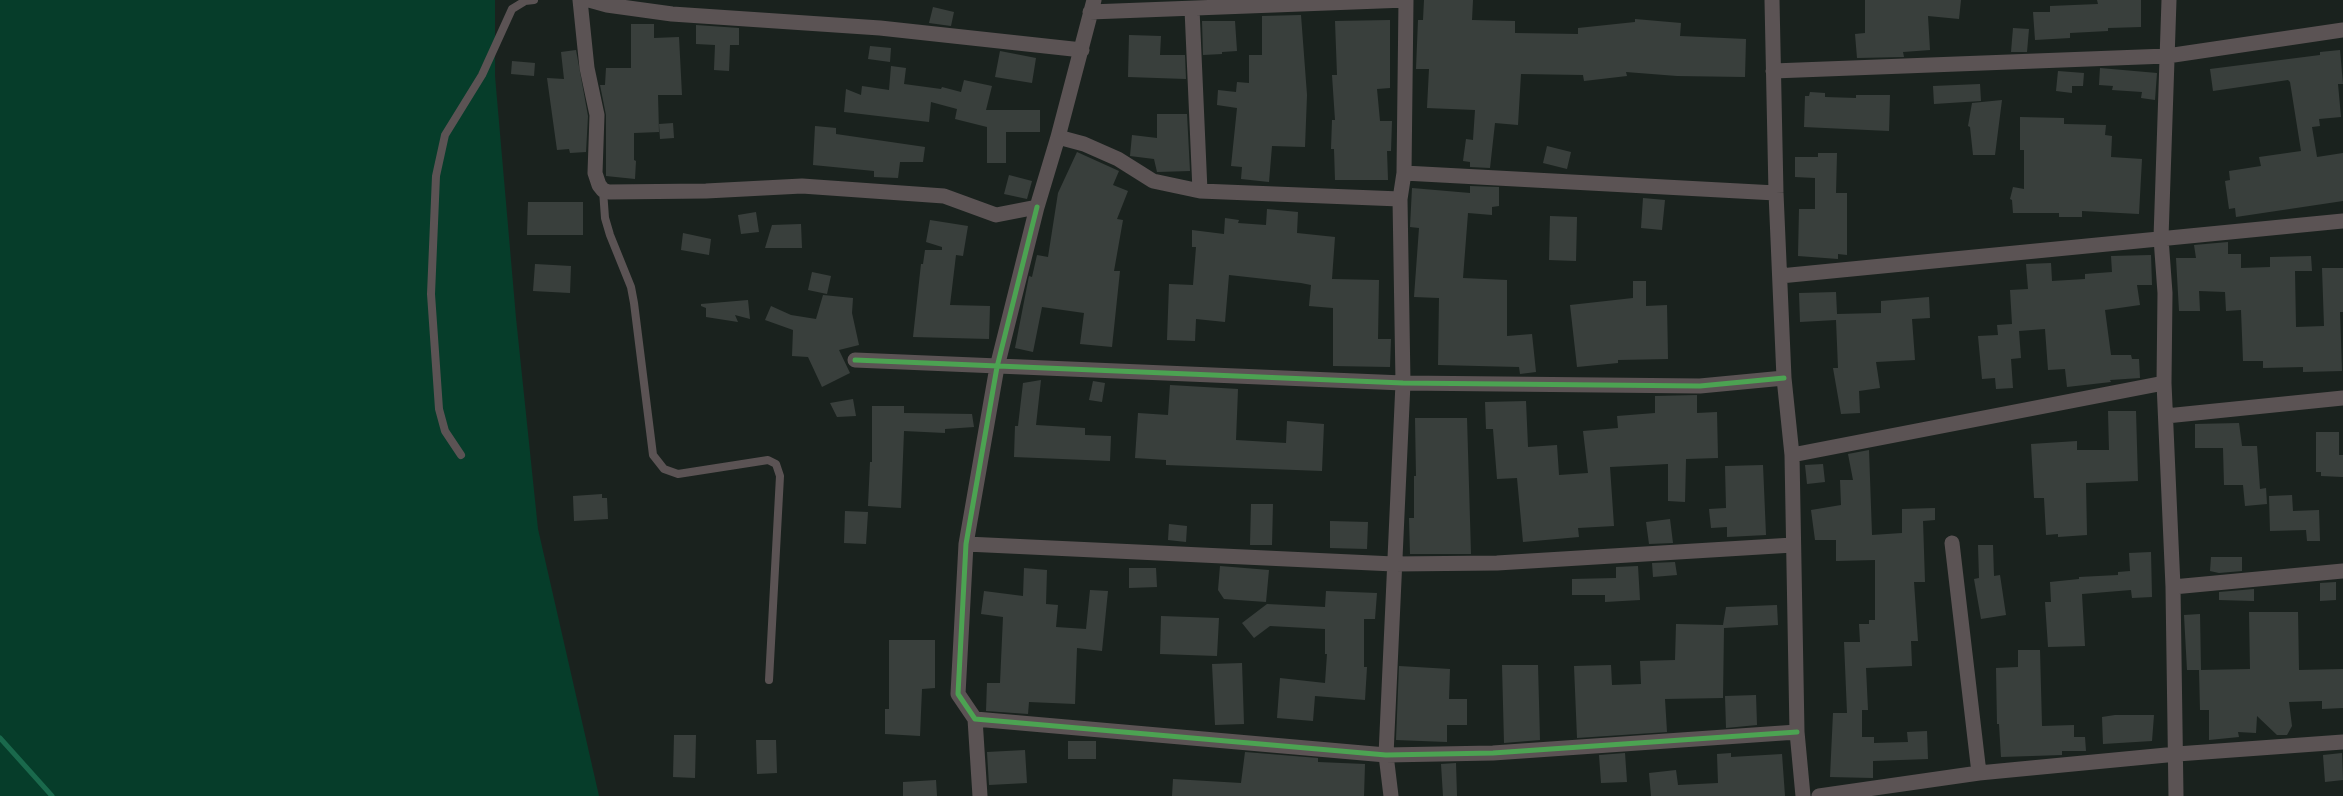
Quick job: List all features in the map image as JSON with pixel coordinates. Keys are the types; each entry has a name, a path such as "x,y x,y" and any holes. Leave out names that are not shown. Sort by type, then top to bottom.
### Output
{"street":[{"path":"580,0 587,68 597,115 595,173 603,190 610,192 706,191 802,186 944,196 996,215 1037,207"},
{"path":"589,0 607,6 672,14 880,28 1082,50"},
{"path":"980,796 975,719 958,694 966,544 997,366 1037,207 1082,50 1092,6 1192,9 1406,0 1404,173 1400,200 1403,383 1386,755 1391,796"},
{"path":"1772,0 1776,194 1784,378 1792,455 1797,732 1803,796"},
{"path":"2169,0 2161,238 2165,293 2164,383 2173,587 2177,754 2176,796"},
{"path":"1192,9 1200,191"},
{"path":"1773,72 2167,56 2343,30"},
{"path":"1058,136 1084,144 1118,159 1154,181 1200,191 1400,200"},
{"path":"1404,173 1776,194"},
{"path":"1780,276 2343,221"},
{"path":"855,360 1403,383 1700,386 1784,378"},
{"path":"1792,455 2164,383"},
{"path":"2166,416 2343,398"},
{"path":"1952,542 1979,773"},
{"path":"966,544 1394,564 1497,562 1793,545"},
{"path":"2173,587 2343,571"},
{"path":"975,719 1386,755 1493,753 1797,732"},
{"path":"1819,796 1979,773 2177,754 2343,742"}],"lane":[{"path":"462,454 445,431 439,409 431,294 436,176 445,135 482,75 512,9 525,1 534,0"},
{"path":"603,190 610,235 633,295 653,455 664,469 678,474 768,460 776,464 780,476 769,680"}],"green space":[{"path":"0,0 495,0 495,76 516,318 538,529 599,796 0,796"}],"building":[{"path":"1424,0 1473,0 1472,20 1515,21 1515,33 1578,34 1578,28 1635,22 1635,19 1681,23 1680,36 1746,39 1745,77 1677,76 1626,72 1627,76 1584,81 1583,75 1521,74 1518,125 1495,123 1490,168 1470,167 1470,162 1463,161 1466,139 1473,140 1475,110 1427,108 1429,69 1416,69 1418,20 1423,20"},
{"path":"1865,0 1961,0 1959,19 1928,16 1930,50 1903,52 1904,57 1857,58 1855,34 1865,33"},
{"path":"2097,0 2141,0 2141,27 2108,28 2108,31 2070,33 2070,38 2035,40 2033,12 2050,12 2050,6 2098,4"},
{"path":"933,7 954,12 951,26 929,23"},
{"path":"1301,15 1307,95 1305,147 1272,146 1269,182 1241,179 1242,167 1231,166 1237,108 1217,105 1218,90 1236,92 1237,82 1249,83 1249,55 1262,55 1262,16"},
{"path":"1390,20 1390,88 1377,89 1380,121 1392,121 1391,151 1387,151 1388,180 1335,180 1334,149 1331,149 1332,120 1335,120 1332,75 1337,75 1335,21"},
{"path":"1202,21 1235,21 1237,51 1203,55"},
{"path":"631,24 654,24 654,38 679,37 682,95 658,95 659,132 634,133 635,179 606,176 606,115 600,85 605,85 606,68 631,68"},
{"path":"696,25 739,28 739,45 730,45 729,71 714,70 715,45 696,44"},
{"path":"2013,28 2029,29 2027,52 2011,52"},
{"path":"1129,35 1161,36 1160,55 1185,55 1186,79 1128,77"},
{"path":"870,46 891,48 890,62 868,59"},
{"path":"576,50 588,116 586,152 570,153 569,149 557,150 547,78 564,79 561,52"},
{"path":"2340,50 2343,84 2338,84 2341,117 2319,119 2320,126 2312,127 2317,157 2343,153 2343,201 2236,217 2235,208 2229,209 2225,181 2230,180 2229,171 2261,166 2259,157 2301,151 2290,82 2288,80 2213,91 2210,69 2320,55 2320,52"},
{"path":"1000,51 1036,58 1032,83 995,77"},
{"path":"512,61 535,63 534,76 511,74"},
{"path":"891,66 906,68 904,84 941,89 942,87 961,92 964,80 992,86 986,110 1040,110 1040,132 1006,132 1006,163 987,163 987,127 955,119 957,109 931,102 929,122 844,112 846,89 861,95 862,86 889,90"},
{"path":"2100,68 2157,73 2155,100 2141,98 2142,92 2112,90 2113,86 2099,85"},
{"path":"2058,71 2084,73 2083,86 2072,86 2072,93 2056,91"},
{"path":"1980,84 1981,101 1934,104 1933,86"},
{"path":"1810,92 1825,93 1825,97 1856,98 1856,95 1890,95 1889,131 1804,127 1805,96 1809,96"},
{"path":"2002,100 1995,155 1973,155 1970,127 1968,126 1972,103"},
{"path":"1157,114 1187,114 1190,171 1157,172 1154,159 1130,156 1132,135 1157,138"},
{"path":"2020,117 2064,118 2064,124 2106,125 2105,135 2112,136 2111,157 2142,159 2139,214 2082,211 2082,217 2059,217 2059,213 2013,213 2012,200 2010,199 2013,187 2024,189 2024,150 2020,150"},
{"path":"673,123 674,138 660,139 659,124"},
{"path":"815,126 836,128 836,134 925,147 923,162 900,162 898,178 874,177 874,171 813,165"},
{"path":"1547,146 1571,152 1567,169 1543,163"},
{"path":"1077,152 1119,171 1113,185 1128,191 1117,219 1123,220 1114,271 1120,271 1112,347 1080,344 1084,313 1042,307 1033,352 1015,348 1029,276 1032,277 1037,255 1048,257 1058,193"},
{"path":"1818,153 1837,153 1836,193 1847,193 1847,255 1838,254 1838,259 1798,256 1799,209 1815,209 1815,178 1795,177 1795,157 1818,157"},
{"path":"1009,175 1032,181 1027,199 1004,194"},
{"path":"1470,186 1499,187 1499,206 1492,207 1492,215 1468,213 1463,278 1507,280 1507,336 1532,334 1536,372 1520,374 1519,367 1438,365 1439,298 1414,297 1419,228 1410,227 1412,188 1470,193"},
{"path":"1643,198 1665,200 1662,230 1641,228"},
{"path":"528,202 583,202 583,235 527,235"},
{"path":"1267,209 1298,212 1297,233 1335,237 1332,279 1379,280 1378,339 1391,339 1390,367 1333,366 1333,308 1309,306 1311,285 1301,283 1229,275 1225,322 1196,319 1195,341 1167,340 1169,284 1193,285 1196,247 1192,247 1192,230 1224,234 1225,218 1239,220 1238,223 1266,225"},
{"path":"756,212 759,232 741,234 738,215"},
{"path":"1550,216 1577,217 1576,261 1549,260"},
{"path":"930,220 968,226 963,256 956,255 950,305 990,306 989,339 913,337 921,264 923,264 925,250 942,250 942,247 926,242"},
{"path":"801,224 802,248 765,248 772,225"},
{"path":"683,233 711,239 709,255 681,250"},
{"path":"2228,242 2228,254 2241,254 2241,268 2270,267 2270,257 2311,256 2312,271 2295,271 2296,327 2324,326 2322,268 2343,268 2343,312 2340,312 2342,371 2303,372 2303,367 2263,368 2263,361 2243,361 2241,310 2226,311 2225,292 2199,291 2200,311 2179,311 2176,258 2196,258 2194,245"},
{"path":"2151,255 2152,285 2137,285 2140,305 2105,310 2111,355 2131,355 2132,359 2139,359 2140,378 2110,380 2111,382 2067,387 2065,369 2048,370 2045,329 2019,331 2021,358 2011,359 2013,388 1996,389 1995,378 1982,379 1978,336 1998,335 1997,325 2012,324 2010,290 2028,289 2026,264 2051,263 2052,281 2085,279 2085,274 2112,272 2111,256"},
{"path":"535,264 571,266 570,293 533,291"},
{"path":"812,272 831,276 827,294 808,290"},
{"path":"1633,281 1646,281 1646,306 1667,305 1668,359 1618,360 1618,363 1577,367 1570,305 1633,298"},
{"path":"1836,292 1837,314 1881,313 1881,301 1929,297 1930,318 1912,319 1915,360 1876,362 1880,388 1859,391 1860,413 1841,414 1833,368 1838,368 1836,320 1800,322 1799,293"},
{"path":"823,295 853,298 852,313 859,345 839,350 850,373 822,387 808,357 792,356 793,330 765,320 771,306 791,315 816,319"},
{"path":"748,300 750,319 735,315 738,322 706,317 706,308 701,306 701,304"},
{"path":"1041,380 1036,425 1085,428 1085,435 1111,436 1110,461 1014,457 1015,426 1018,426 1023,383"},
{"path":"1093,381 1105,383 1102,402 1089,400"},
{"path":"1170,385 1238,389 1236,440 1286,443 1287,421 1324,424 1322,471 1166,465 1166,460 1135,458 1138,413 1168,415"},
{"path":"1697,395 1697,413 1717,412 1718,458 1686,459 1685,502 1668,501 1668,464 1610,467 1614,526 1578,528 1579,537 1523,542 1517,478 1497,479 1493,429 1486,429 1485,402 1526,401 1528,447 1557,445 1559,475 1588,473 1583,431 1618,428 1617,416 1655,413 1655,396"},
{"path":"853,399 856,416 837,417 830,403"},
{"path":"872,406 904,406 904,413 972,414 974,427 945,429 945,433 904,431 901,508 868,506 870,462 872,462"},
{"path":"2108,411 2136,411 2138,481 2086,483 2087,535 2058,537 2058,534 2046,535 2044,498 2034,498 2031,444 2077,441 2077,450 2109,450"},
{"path":"1415,418 1467,418 1471,554 1410,554 1409,518 1414,518 1414,476 1416,476"},
{"path":"2239,423 2242,446 2257,446 2260,489 2266,488 2267,504 2245,506 2243,485 2224,485 2223,448 2195,448 2195,424"},
{"path":"2316,432 2339,432 2339,455 2343,455 2343,477 2321,476 2321,472 2316,472"},
{"path":"1869,450 1872,535 1902,533 1902,509 1935,508 1935,520 1923,521 1925,582 1914,582 1918,641 1911,641 1912,666 1866,668 1868,710 1862,710 1862,737 1874,737 1874,743 1908,742 1907,732 1927,731 1928,759 1873,761 1873,778 1830,777 1833,713 1847,713 1844,642 1860,642 1859,624 1869,624 1869,620 1875,620 1875,560 1836,561 1836,540 1815,540 1811,510 1841,505 1840,480 1853,480 1848,454"},
{"path":"1823,464 1825,482 1807,484 1805,465"},
{"path":"1763,465 1766,535 1727,537 1727,527 1711,528 1709,509 1726,508 1725,466"},
{"path":"602,494 602,498 607,498 608,519 574,521 573,496"},
{"path":"2292,495 2293,511 2319,510 2320,541 2307,541 2306,530 2270,531 2269,496"},
{"path":"1251,504 1273,504 1272,545 1250,545"},
{"path":"845,511 868,512 866,544 844,543"},
{"path":"1670,519 1673,543 1649,544 1646,522"},
{"path":"1330,521 1368,522 1367,549 1330,548"},
{"path":"1169,524 1187,526 1186,542 1168,540"},
{"path":"1978,545 1993,545 1994,576 2000,575 2006,615 1981,619 1974,579 1979,578"},
{"path":"2151,552 2152,597 2132,598 2131,590 2082,594 2085,646 2048,647 2045,602 2051,602 2050,582 2079,579 2079,577 2118,575 2118,572 2130,571 2129,553"},
{"path":"2211,557 2242,557 2242,571 2219,573 2210,571"},
{"path":"1675,562 1677,575 1653,577 1652,563"},
{"path":"1220,566 1269,570 1266,602 1224,599 1218,590"},
{"path":"1638,566 1640,600 1605,602 1605,595 1572,595 1572,579 1616,578 1616,567"},
{"path":"1024,568 1047,570 1046,604 1058,605 1056,627 1086,629 1090,590 1108,591 1102,651 1077,648 1075,704 1029,702 1028,714 986,711 987,683 1000,683 1003,617 981,614 984,591 1023,596"},
{"path":"1129,568 1156,568 1157,587 1129,588"},
{"path":"2336,582 2336,600 2320,601 2320,583"},
{"path":"2254,589 2254,601 2219,600 2219,592"},
{"path":"1326,591 1377,593 1375,619 1364,619 1364,667 1367,667 1365,700 1315,696 1313,721 1277,718 1280,678 1325,683 1327,654 1325,654 1325,629 1270,626 1254,638 1242,623 1267,604 1325,607"},
{"path":"1777,605 1778,625 1724,628 1723,698 1665,699 1667,732 1577,738 1574,666 1611,665 1612,685 1641,684 1640,661 1675,660 1676,624 1723,625 1726,607"},
{"path":"2249,612 2298,612 2299,670 2343,669 2343,708 2322,709 2322,701 2289,702 2292,726 2287,735 2277,735 2257,716 2256,733 2238,732 2239,737 2209,740 2209,710 2200,710 2199,670 2187,670 2184,615 2200,614 2201,670 2250,669"},
{"path":"1161,616 1219,618 1217,656 1160,654"},
{"path":"889,640 935,640 935,688 922,689 920,736 885,734 885,709 889,709"},
{"path":"2018,650 2040,650 2042,726 2074,725 2074,737 2085,737 2086,751 2062,751 2062,755 2001,757 1999,724 1997,724 1996,668 2018,667"},
{"path":"1242,663 1244,724 1215,725 1212,664"},
{"path":"1502,665 1538,665 1540,740 1504,743"},
{"path":"1399,666 1450,669 1449,699 1467,699 1467,725 1447,725 1447,742 1396,740"},
{"path":"1756,695 1757,725 1726,728 1725,696"},
{"path":"2154,715 2152,741 2103,744 2102,717"},
{"path":"674,735 696,735 695,778 673,777"},
{"path":"756,740 776,740 777,773 757,774"},
{"path":"1068,741 1096,741 1096,759 1068,759"},
{"path":"1025,750 1027,783 989,785 987,752"},
{"path":"1245,752 1318,758 1318,762 1365,764 1364,796 1172,796 1173,779 1241,783"},
{"path":"1625,753 1627,782 1601,783 1599,755"},
{"path":"1731,753 1731,757 1782,754 1785,796 1651,796 1649,773 1676,770 1678,785 1718,783 1717,754"},
{"path":"2342,753 2343,780 2325,782 2323,755"},
{"path":"1456,763 1457,796 1443,796 1441,764"},
{"path":"936,780 937,796 903,796 903,782"}],"waterway":[{"path":"0,738 52,796"}],"cycle path":[{"path":"1037,207 997,367 966,544 958,694 975,719 1386,755 1493,753 1797,732"},
{"path":"855,360 1403,383 1700,386 1784,378"}]}
